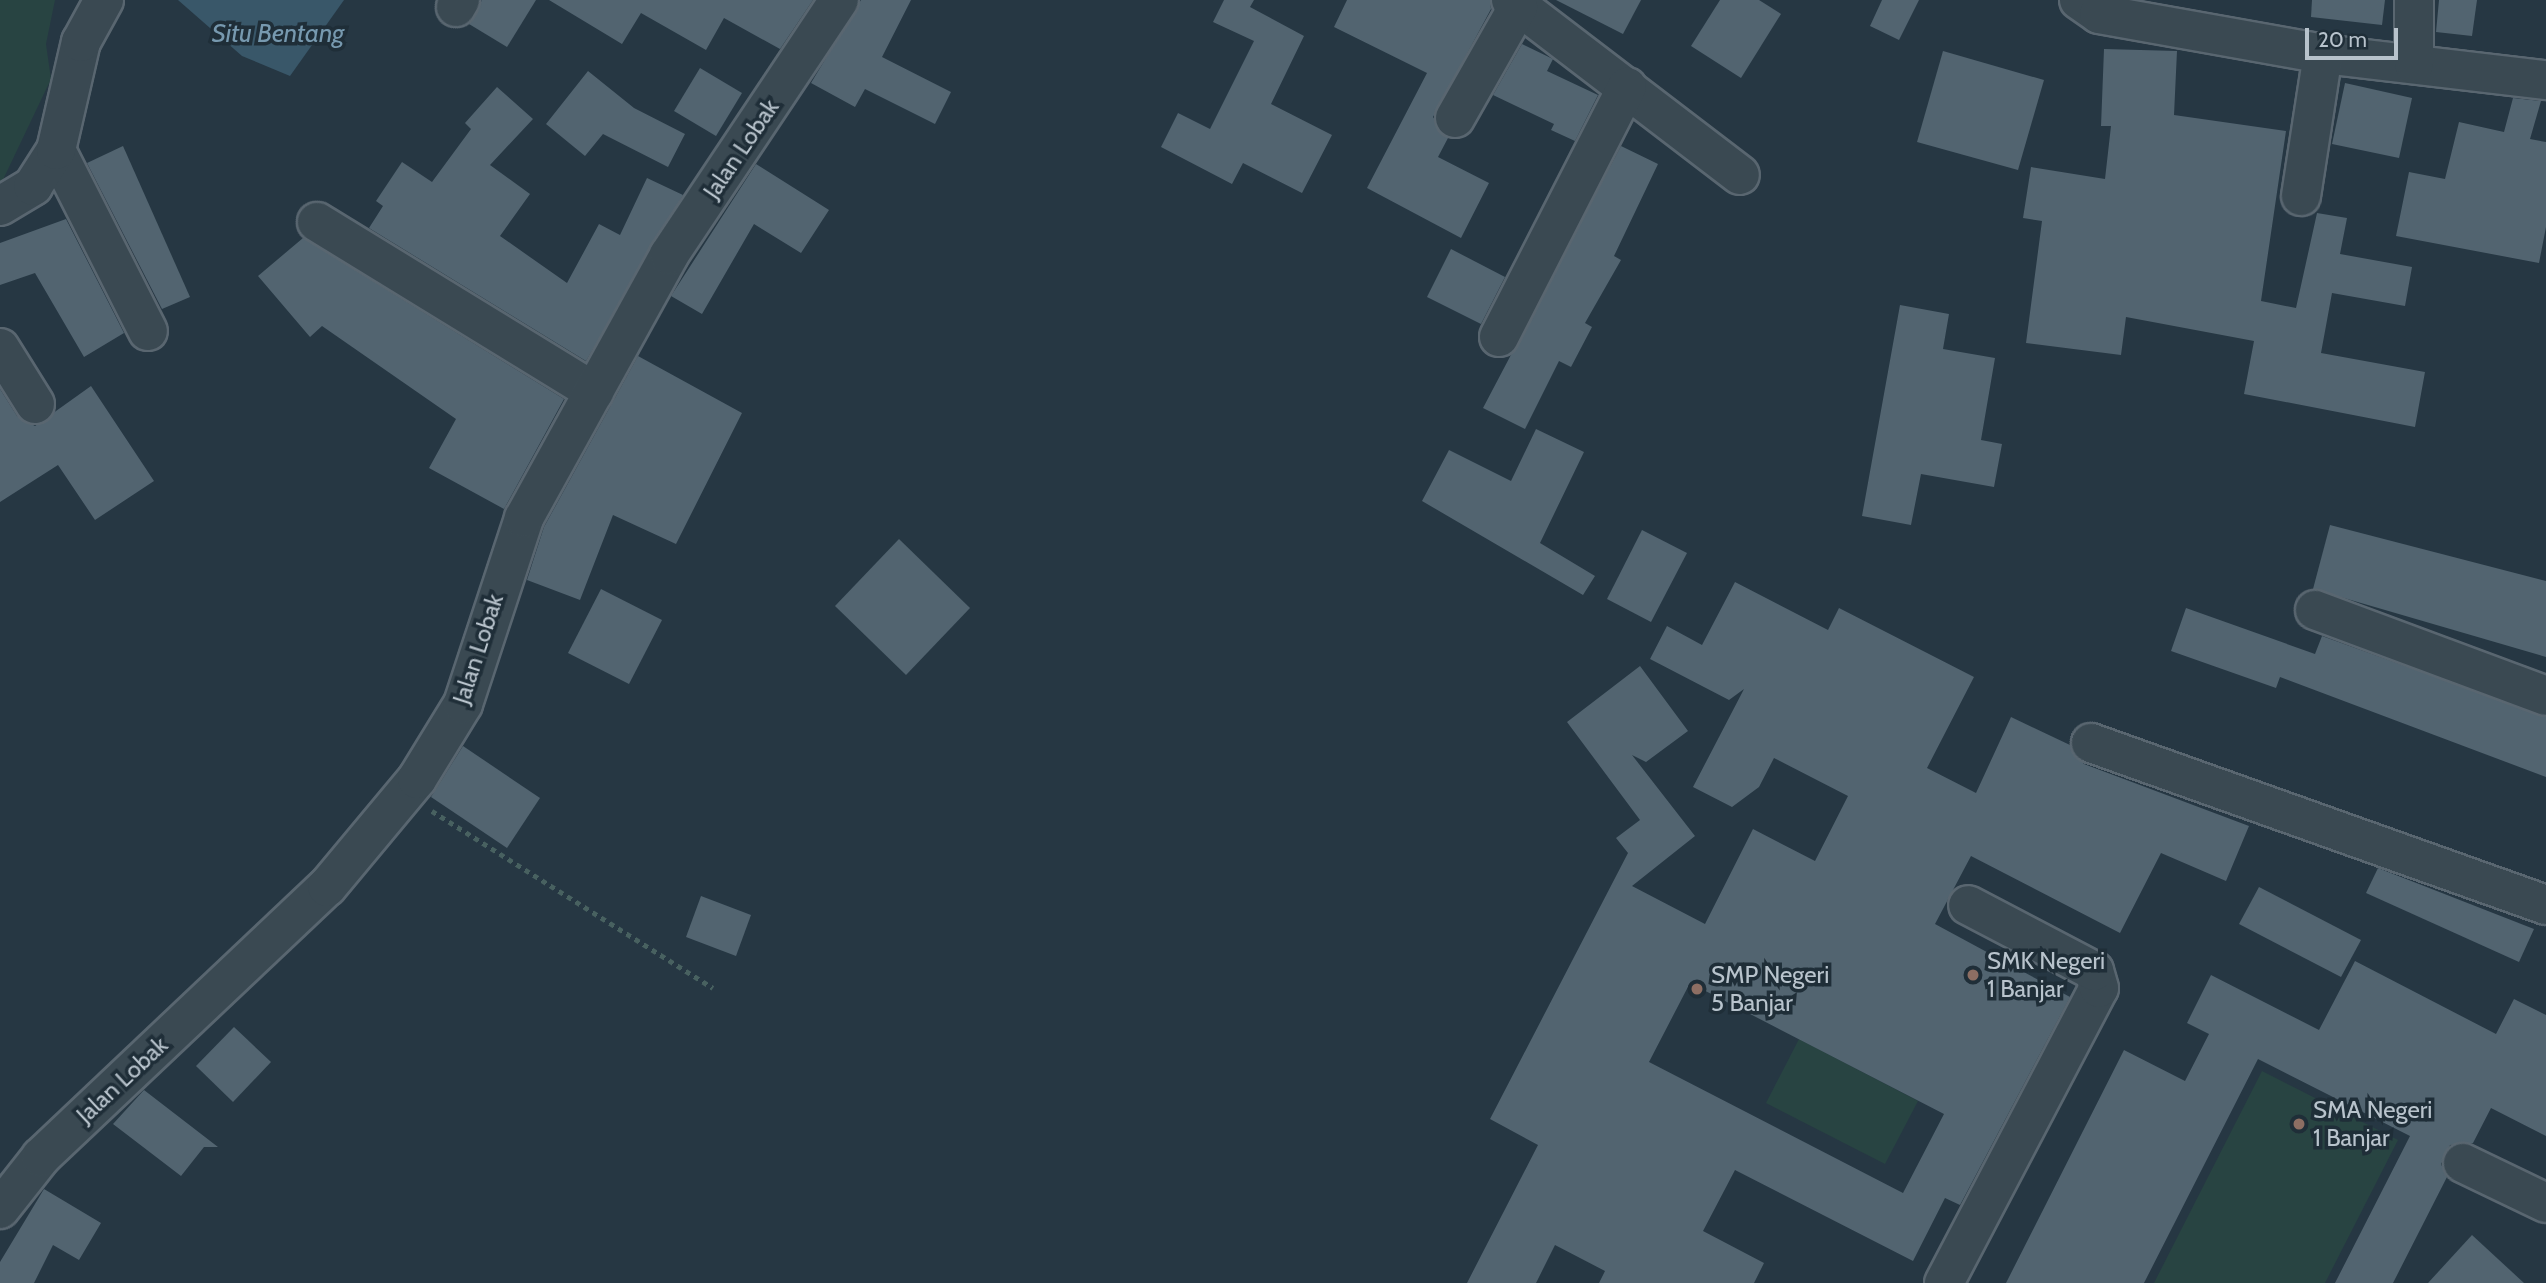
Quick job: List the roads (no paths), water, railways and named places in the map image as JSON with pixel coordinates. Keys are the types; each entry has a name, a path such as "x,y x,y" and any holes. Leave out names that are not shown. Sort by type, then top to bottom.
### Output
{"street":[{"path":"0,206 33,186 56,150 81,42 104,0"},
{"name":"Jalan Lobak","path":"0,1209 41,1157 327,887 404,794 463,704 524,518 669,255 839,0"},
{"path":"2079,0 2099,13 2138,10 2323,54 2546,80"},
{"path":"2414,0 2414,64"},
{"path":"1455,118 1515,4 1740,175"},
{"path":"2301,196 2323,54"},
{"path":"1499,337 1627,88"},
{"path":"56,150 148,331"},
{"path":"317,222 594,392"},
{"path":"0,348 34,404"},
{"path":"2315,610 2546,696"},
{"path":"2091,743 2546,905"},
{"path":"1944,1283 2099,988 2094,971 1968,905"},
{"path":"2463,1163 2546,1203"}],"water":[{"name":"Situ Bentang","path":"178,0 344,0 290,76 242,56"}],"place":[{"name":"SMK Negeri 1 Banjar","path":"1973,975"},
{"name":"SMP Negeri 5 Banjar","path":"1697,989"},
{"name":"SMA Negeri 1 Banjar","path":"2299,1124"}]}
